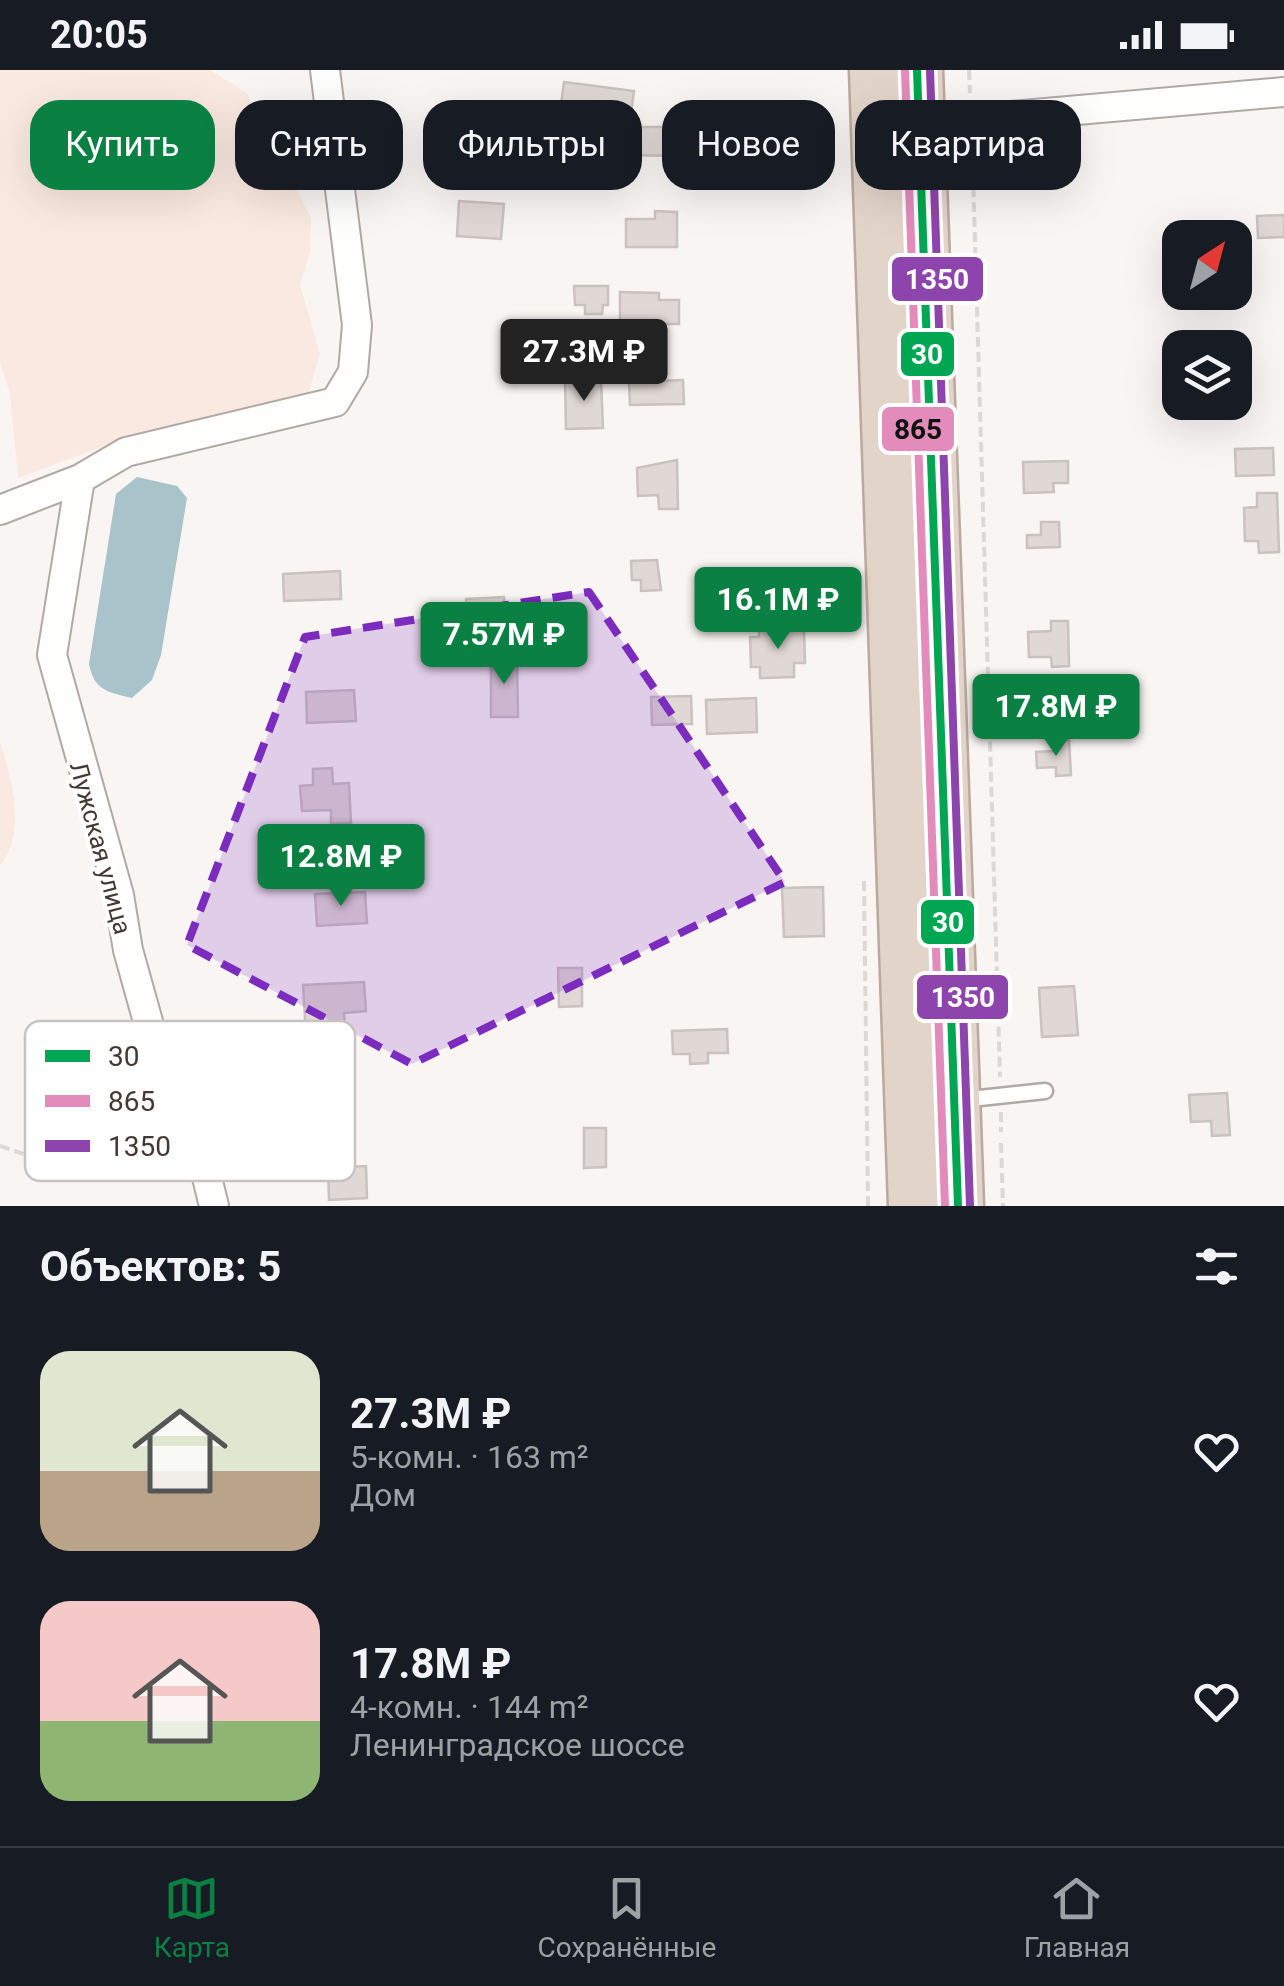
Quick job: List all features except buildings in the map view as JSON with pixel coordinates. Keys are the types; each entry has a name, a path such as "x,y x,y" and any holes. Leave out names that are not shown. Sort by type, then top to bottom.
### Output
{"highway":[{"path":"874,70 914,1206"},
{"path":"917,70 918,100"},
{"path":"923,190 978,1098 958,1206"}],"street":[{"path":"0,510 80,479 126,452 335,402 353,372 357,325 325,70"},
{"path":"1081,110 1284,92"},
{"name":"Лужская улица","path":"80,479 52,655 119,895 128,950 148,1021"},
{"name":"Лужская улица","path":"207,1181 214,1206"}],"lane":[{"path":"978,1098 1045,1091"}],"path":[{"path":"972,190 978,1098 1001,1132"},
{"path":"866,1142 868,1206"},
{"path":"1001,1143 1003,1206"},
{"path":"0,1146 25,1154"}],"highlighted area":[{"path":"589,592 785,882 412,1064 187,945 305,637"}],"shaded area":[{"path":"0,70 210,70 247,93 251,100 235,100 235,190 297,190 311,218 310,252 300,285 320,354 307,398 147,430 18,478 10,394 0,362"},
{"path":"0,742 12,789 15,821 8,852 0,866"}],"water":[{"path":"137,477 177,486 187,498 161,655 152,680 132,698 98,685 89,664 116,494"}],"transit line":[{"name":"865","path":"905,70 945,1206"},
{"name":"30","path":"917,70 958,1206"},
{"name":"1350","path":"930,70 970,1206"}]}
